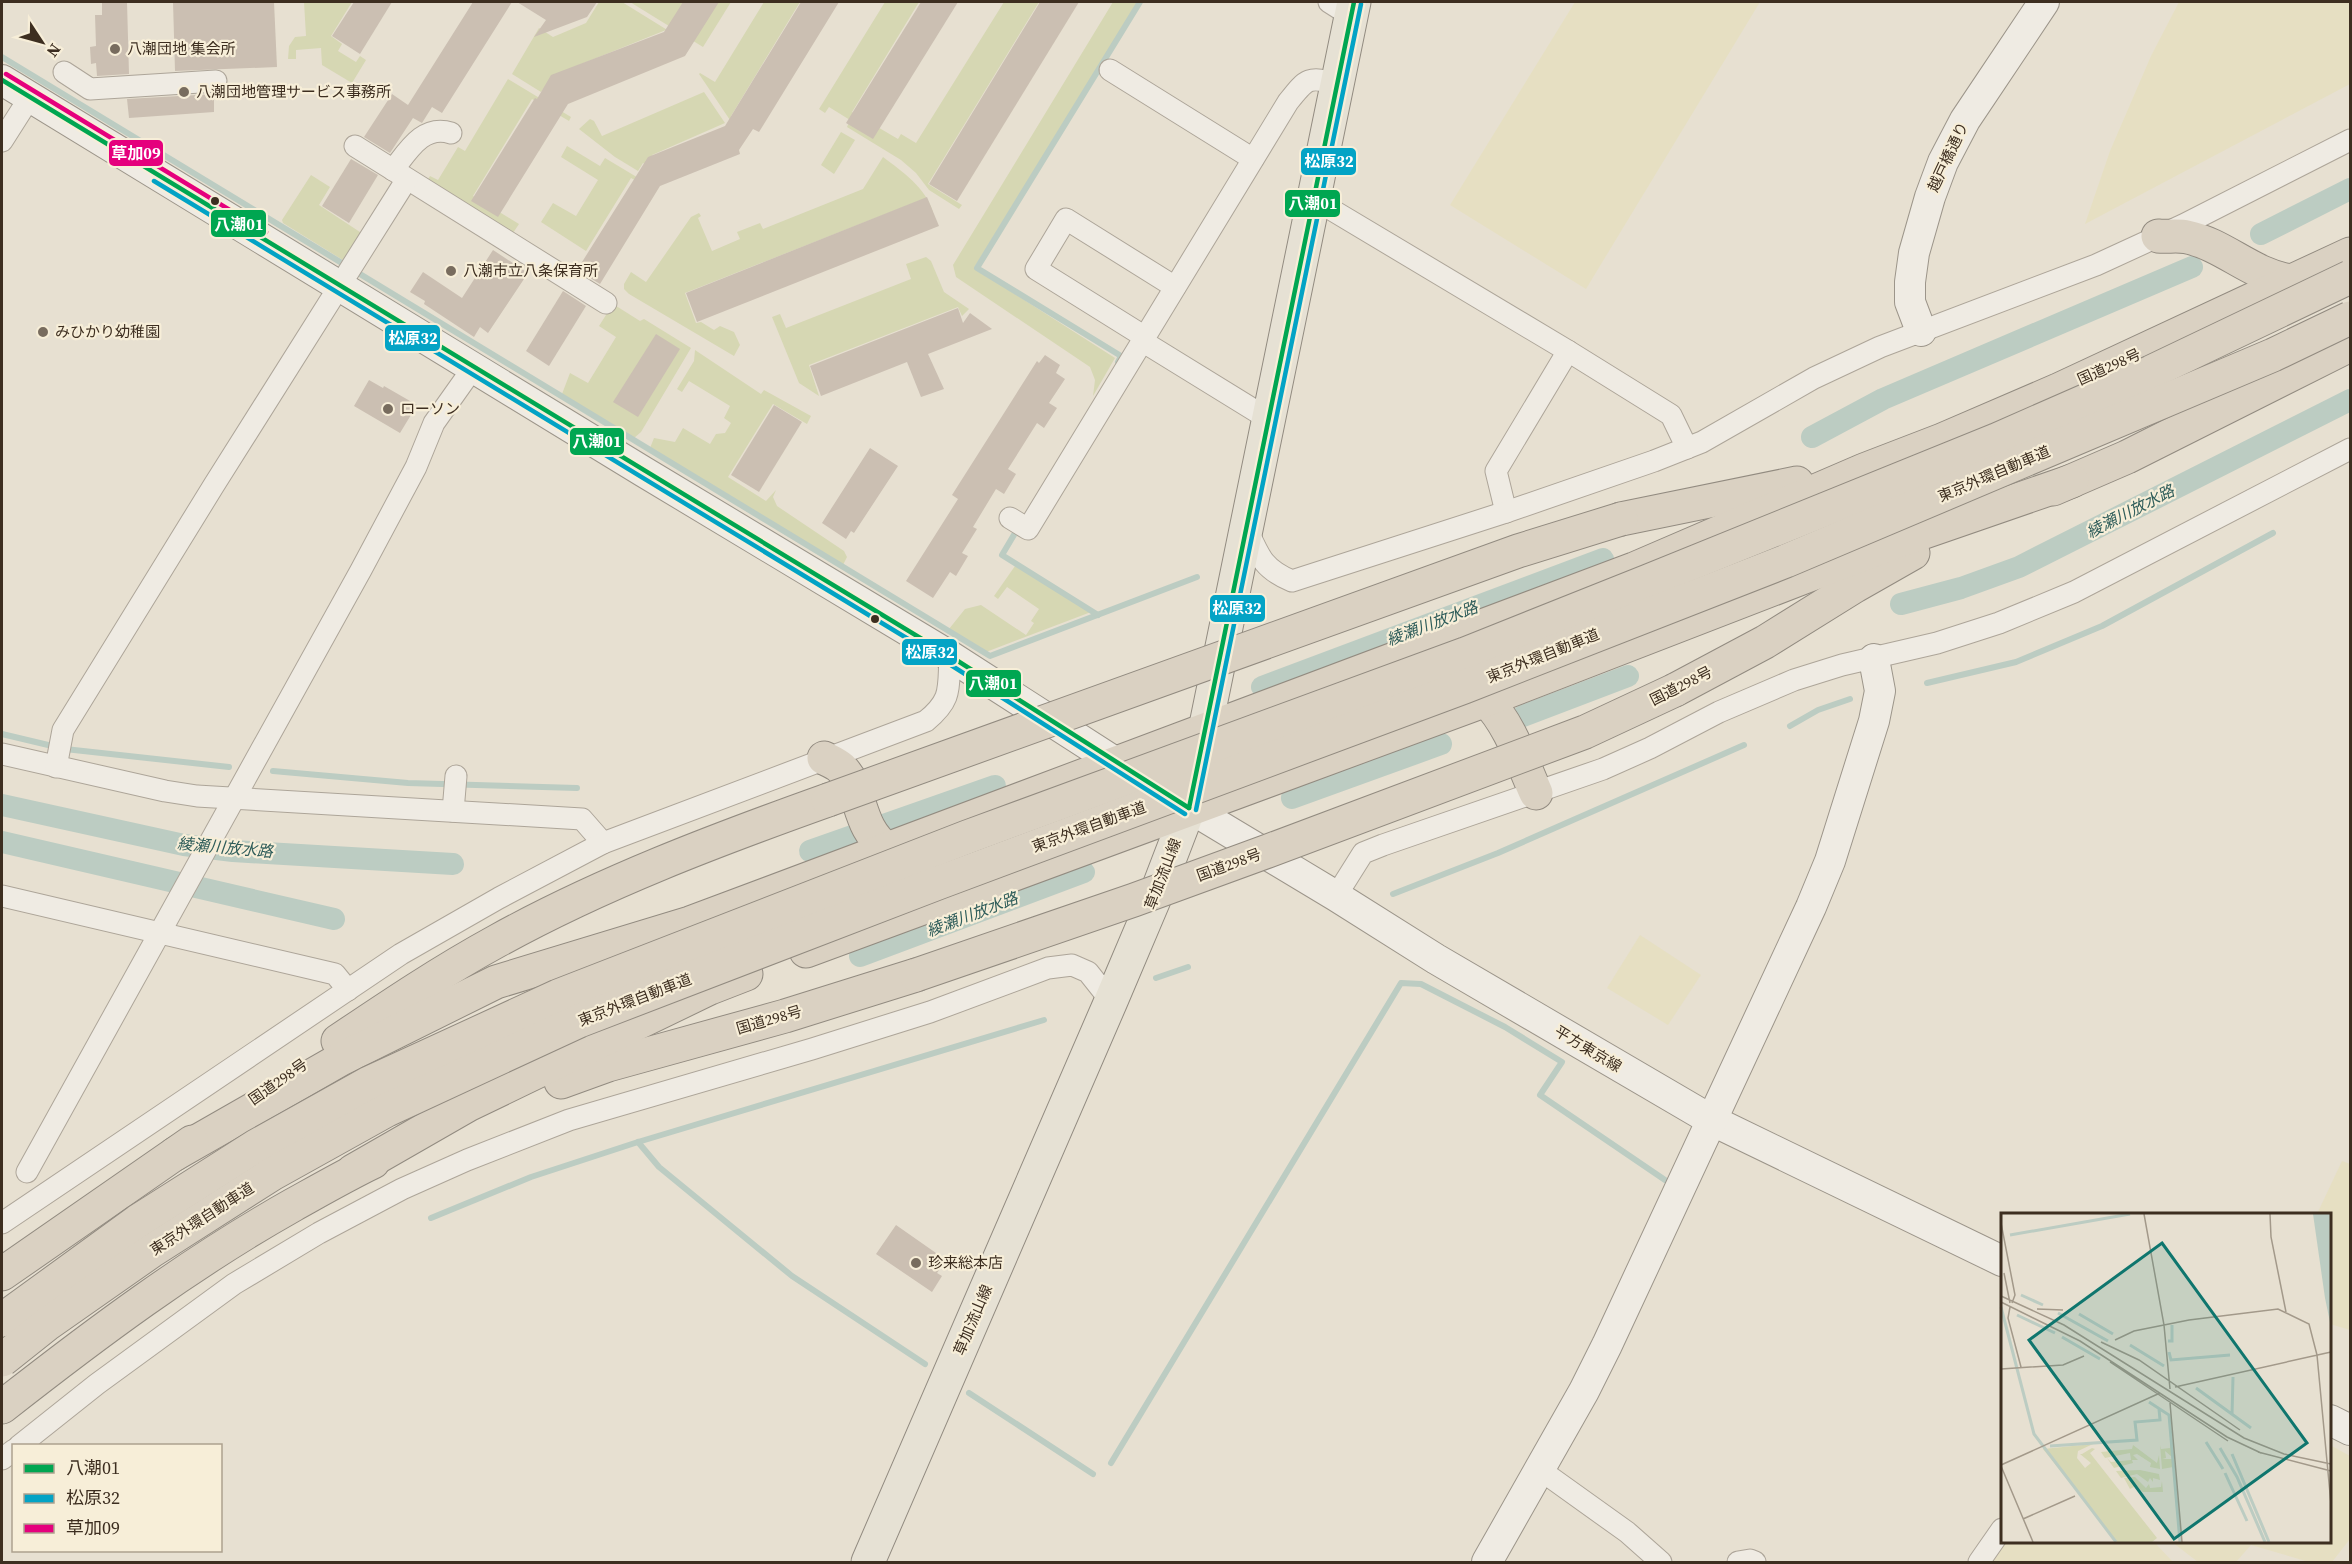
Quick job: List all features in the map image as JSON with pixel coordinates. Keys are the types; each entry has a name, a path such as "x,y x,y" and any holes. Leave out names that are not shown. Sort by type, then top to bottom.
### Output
{"highway":[{"path":"2158,236 2186,237 2207,244 2265,276 2291,281"},
{"name":"国道298号","path":"175,1154 341,1059 496,982 690,923 1634,569 2058,390 2350,254"},
{"name":"東京外環自動車道","path":"2,1320 138,1221 256,1146 369,1083 558,996 977,833 1465,654 1648,581 1996,440 2151,372 2350,277"},
{"name":"東京外環自動車道","path":"2,1360 46,1325 153,1250 272,1174 387,1110 579,1021 938,883 1453,691 1786,561 2273,355 2350,318"},
{"name":"国道298号","path":"353,1171 510,1101 608,1065 785,1016 916,975 1134,900 1585,732 1675,690 1765,642 1855,586 1934,541 2127,457 2350,345"},
{"name":"国道298号","path":"2,1274 119,1191 392,1005 497,941 634,875 752,827 1477,566 1621,519 1864,470"},
{"name":"国道298号","path":"2,1407 90,1338 183,1273 265,1221 468,1106 710,988 1189,808 1486,700 1887,545 2072,481"},
{"path":"1486,700 1496,710 1508,732 1536,793"},
{"path":"824,758 840,767 848,778 868,830 876,841 888,850"}],"main road":[{"name":"草加流山線","path":"868,1563 1111,1001 1153,902 1189,808 1312,198 1338,84 1345,6"}],"street":[{"name":"越戸橋通り","path":"1921,331 1910,302 1910,282 1914,253 1933,188 1965,120 2044,2"},
{"path":"1110,70 1253,159"},
{"path":"64,72 90,89 216,81"},
{"path":"1010,518 1028,529 1288,102 1303,82 1318,78 1338,84"},
{"name":"平方東京線","path":"2,80 950,656 1116,763 1584,1047 1713,1121 2001,1261"},
{"path":"2,141 30,97"},
{"path":"58,754 63,730 339,285 415,142 429,131 443,130 451,133"},
{"path":"1245,526 1258,555 1274,573 1292,581 1506,512 1654,461 1702,442 1814,378 1880,347 2096,265 2274,181 2350,140"},
{"path":"355,146 606,303"},
{"path":"1312,198 1671,415 1687,448"},
{"path":"1175,287 1066,219 1036,269 1267,418"},
{"path":"1506,512 1496,471 1568,351"},
{"path":"27,1172 367,560 416,467 434,423 473,368"},
{"path":"1336,896 1363,854 1383,845 1536,793 1612,764 1719,712 1794,680 1842,664 1874,659 1937,643 1999,623 2074,592 2350,449"},
{"path":"2,1223 401,954 499,898 603,843 926,720 941,709 947,698 950,656"},
{"path":"1487,1563 1584,1391 1607,1345 1713,1121 1830,861 1877,706 1880,692 1874,659"},
{"path":"2,754 58,754 165,791 234,799 582,819 603,843"},
{"path":"453,811 455,782"},
{"path":"2,896 335,974 348,990"},
{"path":"22,1444 97,1384 234,1284 319,1233 402,1190 467,1160 569,1120 930,1012 1048,968 1072,965 1088,972 1111,1001"},
{"path":"2331,1420 2350,1430"},
{"path":"1539,1469 1626,1532 1661,1563"},
{"path":"1979,1563 2001,1530"},
{"path":"1738,1563 1750,1560 1755,1563"}],"shaded area":[{"path":"1575,2 1760,2 1586,289 1450,205"},
{"path":"2179,2 2350,2 2350,84 2085,224 2110,151 2151,56"},
{"path":"1640,935 1701,975 1668,1025 1607,988"},
{"path":"2342,1161 2350,1164 2350,1330 2331,1324 2331,1213 2317,1213"},
{"path":"2331,1446 2350,1456 2350,1539 2332,1562 2309,1562 2251,1545 2236,1562 2198,1562 2173,1543 2331,1543"},
{"path":"2005,1543 2155,1543 2173,1562 1991,1562"}],"green space":[{"path":"304,2 352,2 331,36 342,44 338,51 356,62 360,56 366,60 352,83 322,65 321,48 296,50 296,59 288,59 289,46 295,37 306,36"},
{"path":"599,2 622,2 677,36 666,30 554,75 541,92 512,74 539,28 553,37 586,23"},
{"path":"630,2 731,2 703,47"},
{"path":"764,2 800,2 731,116 735,119 732,123 699,74 715,82"},
{"path":"885,2 919,2 852,112 898,139 901,134 916,143 1004,2 1039,2 928,184 962,205 959,209 929,190 916,173 901,160 847,127 850,120 829,107 825,113 819,109"},
{"path":"1113,2 1138,2 974,268 1115,358 1093,396 1095,380 1090,367 956,277 953,265"},
{"path":"508,79 571,117 569,121 532,99 473,196 519,224 513,233 427,181 430,176 438,180 458,147 465,151"},
{"path":"704,92 725,123 652,155 659,173 643,163 638,171 615,157 579,129 590,119 594,121 602,136"},
{"path":"841,132 855,140 834,174 821,165"},
{"path":"567,146 600,166 605,158 650,185 655,191 631,178 586,251 541,222 553,203 576,216 598,180 561,157"},
{"path":"883,157 919,188 930,203 933,212 921,200 685,293 696,323 701,322 714,330 720,326 734,332 740,345 734,356 624,289 624,284 631,272 646,282 691,217 699,213 701,216 698,218 712,251 740,239 737,232 760,223 763,229 863,189"},
{"path":"311,175 330,187 319,205 366,236 346,262 283,223 282,220"},
{"path":"926,257 931,261 944,292 969,309 962,316 958,307 809,365 819,396 799,383 772,317 780,314 786,328 911,279 906,264"},
{"path":"613,304 640,321 644,319 691,348 641,432 634,438 562,394 570,373 588,383 616,337 599,326"},
{"path":"695,350 761,394 764,390 811,416 807,424 773,404 728,477 766,501 776,490 773,497 777,506 844,551 847,557 843,565 650,448 654,438 675,442 683,428 710,444 716,434 725,433 731,423 724,418 730,406 689,381 682,392 677,389 694,361"},
{"path":"1015,566 1091,612 986,652 949,629 965,609 981,605 1026,635 1039,609 1007,587 998,599 994,596"}],"building":[{"path":"102,2 127,2 129,74 97,76 96,63 91,64 90,47 96,46 95,15 102,15"},
{"path":"173,2 274,2 277,67 175,71"},
{"path":"354,2 392,2 360,54 332,36"},
{"path":"473,2 512,2 442,113 432,107 422,123 413,118 390,153 364,137 392,94 408,105"},
{"path":"517,2 597,2 587,17 534,37 546,20"},
{"path":"683,2 719,2 685,56 568,104 498,217 471,201 551,75 664,32"},
{"path":"801,2 839,2 759,132 753,129 739,150 740,154 660,186 600,284 577,270 648,157 725,126"},
{"path":"921,2 958,2 873,139 846,123"},
{"path":"1040,2 1079,2 957,201 929,184"},
{"path":"214,94 214,112 129,118 127,99"},
{"path":"351,159 378,175 349,223 322,206"},
{"path":"927,197 939,226 697,322 686,293"},
{"path":"493,250 528,273 488,333 480,327 474,337 410,292 423,272 462,298"},
{"path":"563,291 586,306 549,366 526,351"},
{"path":"958,308 963,323 970,313 992,329 928,354 944,389 921,397 907,362 821,396 810,366"},
{"path":"656,334 680,349 638,417 613,402"},
{"path":"1045,355 1060,365 1056,373 1065,379 1049,403 1057,408 1044,428 1037,423 1008,469 1016,474 1004,494 996,489 973,527 977,529 962,553 968,556 956,576 950,572 933,598 906,581 958,499 952,495 1037,361 1039,363"},
{"path":"369,380 417,405 400,433 354,406"},
{"path":"774,405 802,422 759,492 731,475"},
{"path":"870,448 898,466 854,533 851,531 846,539 822,523"},
{"path":"896,1225 946,1260 937,1273 942,1276 932,1292 876,1254"}],"waterway":[{"path":"1118,362 1121,356 977,268 1140,2"},
{"path":"2,57 990,656 1197,577"},
{"name":"綾瀬川放水路","path":"2261,234 2350,189"},
{"name":"綾瀬川放水路","path":"1812,437 1883,399 2192,267"},
{"name":"綾瀬川放水路","path":"1901,604 1961,588 2019,567 2350,400"},
{"path":"1018,528 1002,555 1098,615"},
{"path":"1927,683 2016,662 2102,626 2273,533"},
{"name":"綾瀬川放水路","path":"1262,687 1603,559"},
{"name":"綾瀬川放水路","path":"1523,716 1628,676"},
{"path":"1790,726 1818,710 1850,699"},
{"path":"2,734 65,749 229,767"},
{"name":"綾瀬川放水路","path":"1292,798 1441,744"},
{"path":"1393,894 1498,853 1744,745"},
{"path":"273,771 408,783 577,788"},
{"name":"綾瀬川放水路","path":"810,851 995,786"},
{"name":"綾瀬川放水路","path":"2,805 184,845 233,851 453,864"},
{"name":"綾瀬川放水路","path":"2,842 334,919"},
{"name":"綾瀬川放水路","path":"860,956 1084,872"},
{"path":"1156,978 1188,967"},
{"path":"1111,1463 1401,983 1421,984 1505,1027 1562,1062 1540,1095 1665,1180"},
{"path":"431,1218 531,1177 638,1142 1044,1020"},
{"path":"638,1142 659,1167 792,1276 925,1364"},
{"path":"969,1393 1093,1474"}],"transit line":[{"name":"八潮01","path":"1189,808 1354,2"},
{"name":"松原32","path":"1196,810 1361,4"},
{"name":"草加09","path":"6,74 266,232"},
{"name":"八潮01","path":"2,80 950,656 1189,808"},
{"name":"松原32","path":"154,181 946,662 1185,814"}],"place":[{"name":"八潮団地 集会所","path":"115,49"},
{"name":"八潮団地管理サービス事務所","path":"184,92"},
{"name":"八潮市立八条保育所","path":"451,271"},
{"name":"みひかり幼稚園","path":"43,332"},
{"name":"ローソン","path":"388,409"},
{"name":"珍来総本店","path":"916,1263"}]}
